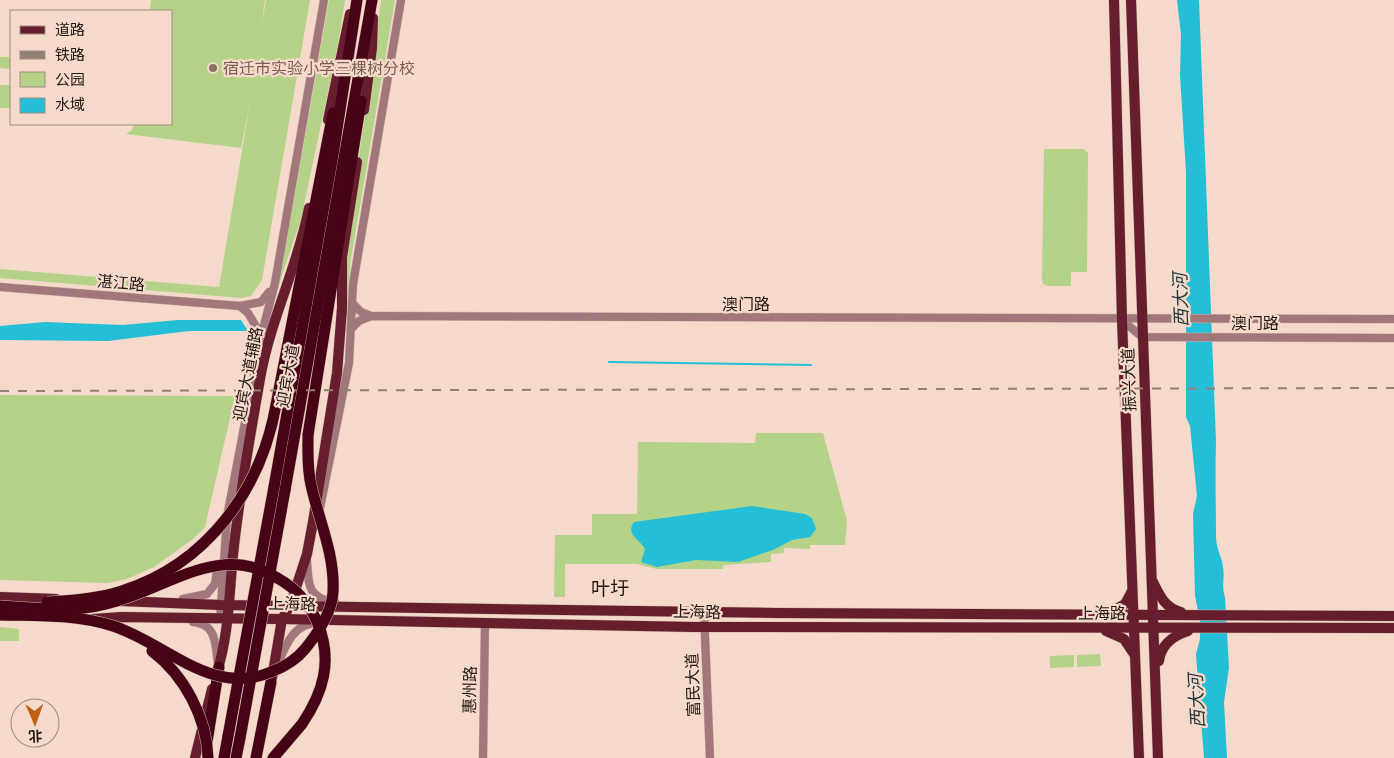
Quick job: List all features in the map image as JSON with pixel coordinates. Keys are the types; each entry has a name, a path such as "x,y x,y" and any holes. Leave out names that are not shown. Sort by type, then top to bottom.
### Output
{"highway":[{"name":"迎宾大道","path":"280,489 350,54 356,0"},
{"name":"迎宾大道","path":"224,758 234,737 372,0"},
{"path":"0,615 66,617 98,622 133,635 197,670 215,676 242,679 260,677 289,664 315,637 327,614 333,594 333,571 308,470 308,435 360,114 372,0"},
{"path":"0,605 53,602 121,591 155,576 183,559 221,527 248,489 268,441 329,131 350,54"},
{"path":"0,605 48,609 93,607 129,598 190,571 226,564 242,565 274,575 303,598 314,614 323,636 326,654 323,683 312,710 273,758"},
{"path":"0,615 82,621 127,637 154,653 165,662 184,687 193,703 206,739 206,758"},
{"path":"206,758 219,667"},
{"path":"256,758 271,682"},
{"name":"迎宾大道","path":"234,737 236,758"}],"main road":[{"name":"迎宾大道辅路","path":"195,758 207,702 219,667 225,605 244,476 269,334 294,262 308,213 356,0"},
{"path":"262,758 271,682 282,619 290,606 307,554 337,373 342,308 342,257 372,48 372,0"},
{"name":"振兴大道","path":"1114,0 1122,320 1139,758"},
{"name":"振兴大道","path":"1131,0 1158,758"},
{"path":"1111,628 1114,620 1107,614 1125,604 1133,588 1144,589 1152,582 1166,604 1173,610 1189,614"},
{"name":"上海路","path":"0,597 225,605 704,612 1394,616"},
{"path":"637,611 642,618 639,626"},
{"path":"777,612 773,615 773,621 780,627"},
{"path":"1181,628 1181,618 1189,614"},
{"name":"上海路","path":"0,619 66,620 121,617 704,627 1394,628"},
{"path":"1093,628 1116,634 1124,639 1135,656"},
{"path":"1156,687 1160,652 1164,646 1176,635 1196,628"},
{"path":"1135,668 1139,661 1145,657 1152,659 1155,664"}],"street":[{"path":"225,605 223,553 236,471 261,335 275,283 324,0"},
{"path":"396,607 323,601 316,596 311,588 307,576 307,554 316,529 341,412 349,364 353,284 401,0"},
{"path":"240,306 261,302 275,283"},
{"name":"湛江路","path":"0,287 240,306"},
{"path":"353,304 361,312 371,316"},
{"path":"240,306 248,313 261,335"},
{"path":"351,329 359,321 371,316"},
{"name":"澳门路","path":"371,316 1394,320"},
{"path":"1122,320 1142,337"},
{"name":"澳门路","path":"1142,337 1394,338"},
{"path":"110,601 188,599 207,594 216,578 224,512 236,471"},
{"name":"富民大道","path":"704,612 710,758"},
{"path":"121,617 205,624 214,635 219,667"},
{"path":"271,682 287,640 305,626 313,623 396,621"},
{"name":"惠州路","path":"483,758 485,623"}],"green space":[{"path":"151,0 265,0 261,29 266,0 310,0 262,280 251,296 242,298 0,278 0,269 219,287 250,103 241,148 126,134 132,130 134,125 172,125 172,10 150,10"},
{"path":"329,0 345,0 338,44 301,219 279,284"},
{"path":"381,0 395,0 351,259 346,309 346,249"},
{"path":"0,57 10,57 10,69 0,68"},
{"path":"0,85 10,85 10,108 0,108"},
{"path":"1044,149 1084,149 1088,153 1087,272 1071,272 1071,286 1047,286 1043,284"},
{"path":"0,395 235,396 205,527 193,539 154,567 127,579 108,583 0,580"},
{"path":"756,433 823,433 847,521 845,545 810,545 810,549 784,548 784,553 771,554 771,562 723,565 723,569 657,569 637,564 565,564 565,597 554,597 555,535 592,535 592,514 637,514 638,442 755,443"},
{"path":"0,627 19,629 19,641 0,641"},
{"path":"1100,654 1101,666 1077,667 1077,655"},
{"path":"1074,655 1074,667 1050,668 1050,656"}],"water":[{"path":"1177,0 1199,0 1216,442 1216,537 1223,571 1229,668 1224,702 1227,758 1204,758 1196,654 1200,639 1200,620 1195,596 1193,514 1197,496 1190,426 1186,417 1186,172 1180,75 1181,34"},
{"path":"178,320 241,320 248,331 189,331 108,341 0,340 0,326 45,322 123,325"},
{"path":"752,506 805,514 812,518 816,529 810,537 792,540 773,550 738,562 696,560 657,567 641,562 645,549 632,534 631,530 634,522"}],"waterway":[{"path":"609,362 811,365"}],"railway":[{"path":"0,391 1394,388"}],"place":[{"name":"宿迁市实验小学三棵树分校","path":"213,68"}],"district":[{"name":"叶圩","path":"610,588"}],"water label":[{"name":"西大河","path":"1181,300"},
{"name":"西大河","path":"1197,701"}]}
